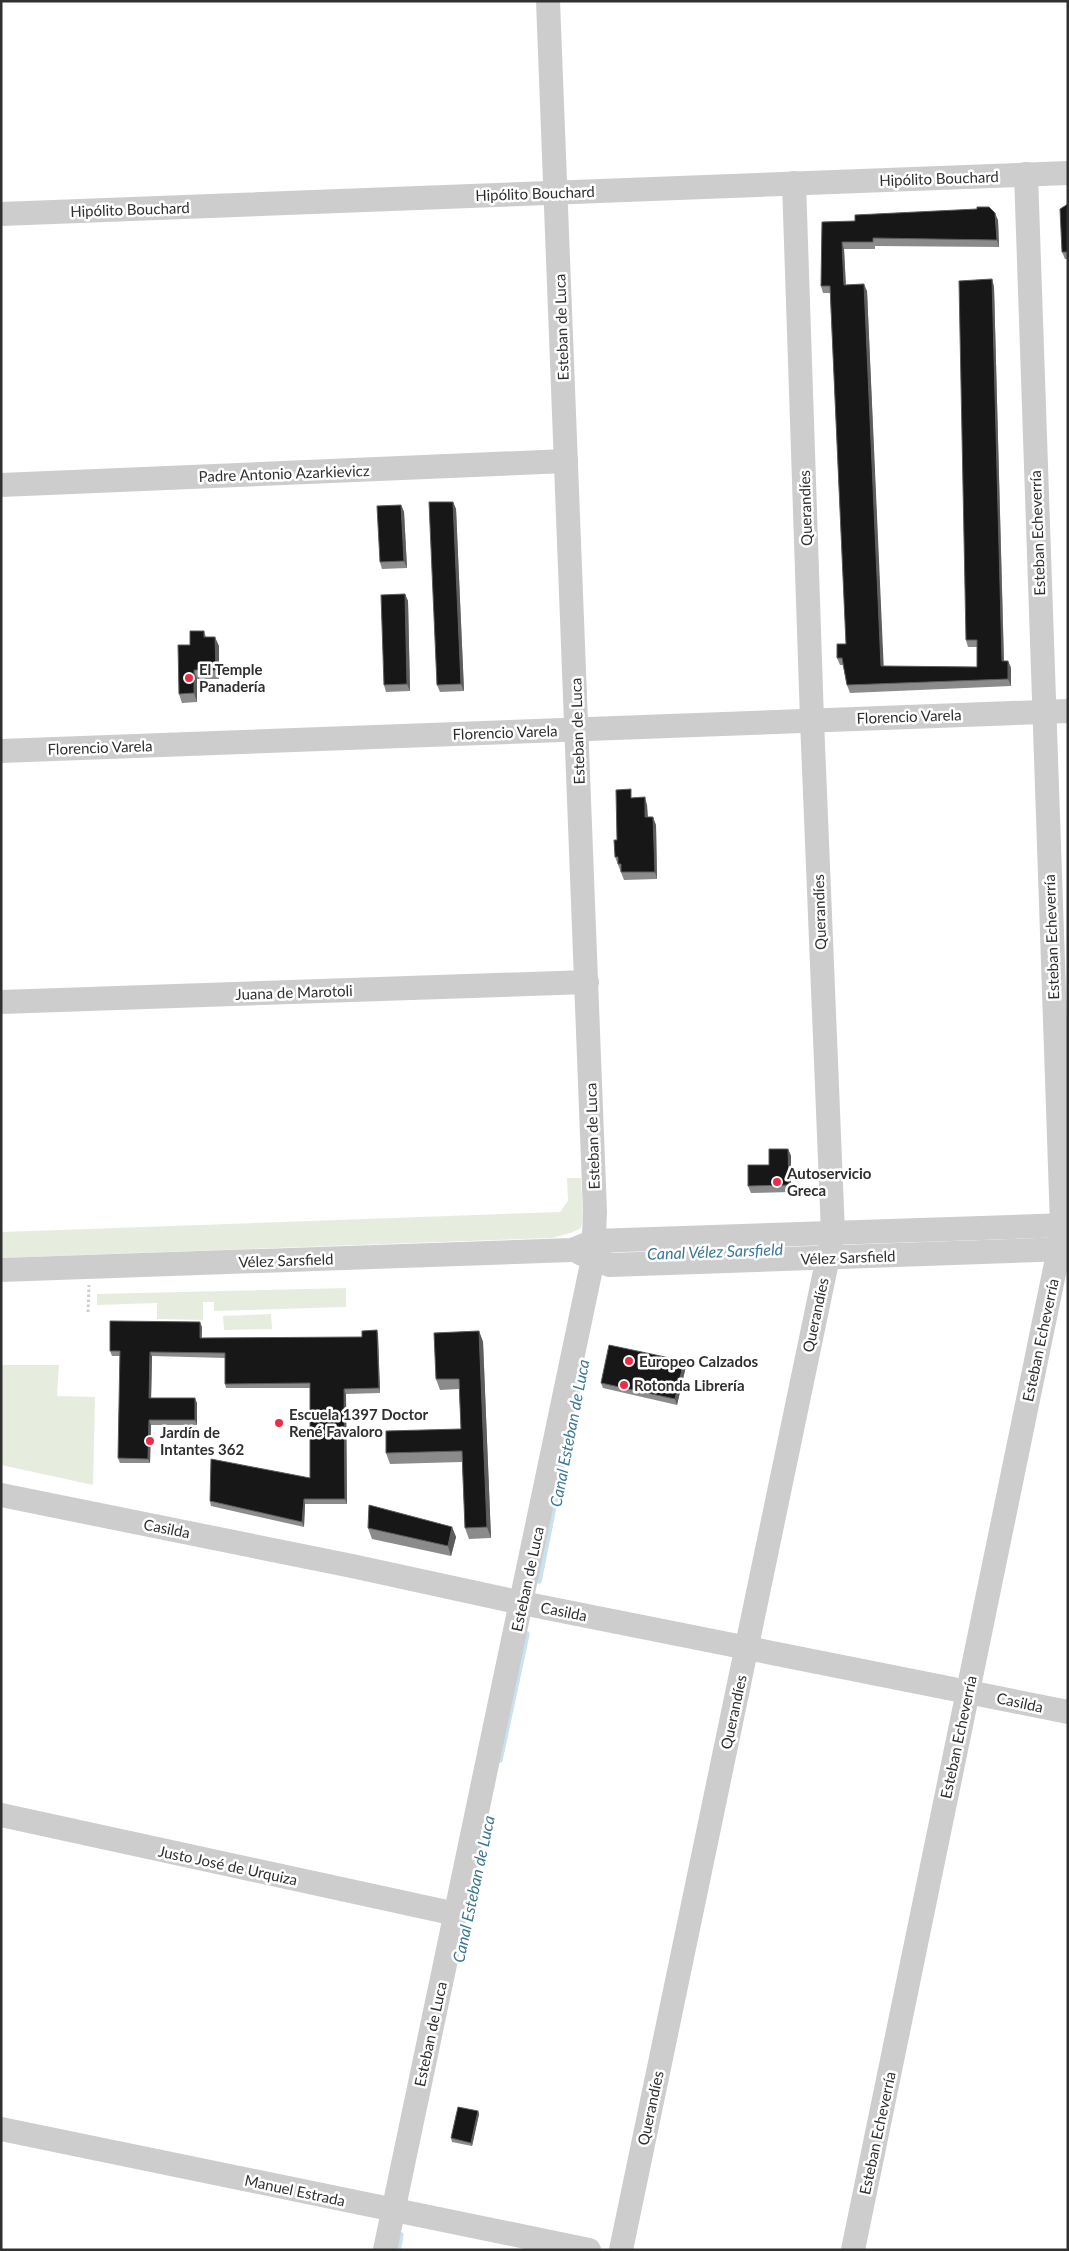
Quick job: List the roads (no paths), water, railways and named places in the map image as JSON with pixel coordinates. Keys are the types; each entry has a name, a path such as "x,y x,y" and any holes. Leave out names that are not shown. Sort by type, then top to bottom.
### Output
{"street":[{"name":"Esteban de Luca","path":"385,2250 522,1603 586,1250 595,1212 548,1"},
{"name":"Hipólito Bouchard","path":"1,214 1068,173"},
{"name":"Esteban Echeverría","path":"853,2250 968,1692 1064,1249 1065,1225 1043,712 1026,174"},
{"name":"Querandíes","path":"621,2250 832,1233 794,183"},
{"name":"Padre Antonio Azarkievicz","path":"1,485 566,461"},
{"name":"Florencio Varela","path":"1,751 1068,710"},
{"name":"Juana de Marotoli","path":"1,1002 587,982"},
{"name":"Vélez Sarsfield","path":"1,1270 586,1250 832,1233 1065,1225"},
{"name":"Vélez Sarsfield","path":"586,1250 610,1265 1064,1249"},
{"name":"Casilda","path":"1,1495 522,1603 746,1646 1068,1712"},
{"name":"Justo José de Urquiza","path":"1,1815 456,1914"},
{"name":"Manuel Estrada","path":"1,2129 590,2250"}],"waterway":[{"name":"Canal Esteban de Luca","path":"539,1581 578,1387"},
{"name":"Canal Esteban de Luca","path":"500,1760 527,1634"},
{"name":"Canal Esteban de Luca","path":"398,2250 401,2235"}],"place":[{"name":"El Temple Panadería","path":"189,678"},
{"name":"Autoservicio Greca","path":"777,1182"},
{"name":"Europeo Calzados","path":"629,1361"},
{"name":"Rotonda Librería","path":"624,1385"},
{"name":"Escuela 1397 Doctor René Favaloro","path":"279,1423"},
{"name":"Jardín de Intantes 362","path":"150,1441"}],"water label":[{"name":"Canal Vélez Sarsfield","path":"715,1251"}]}
